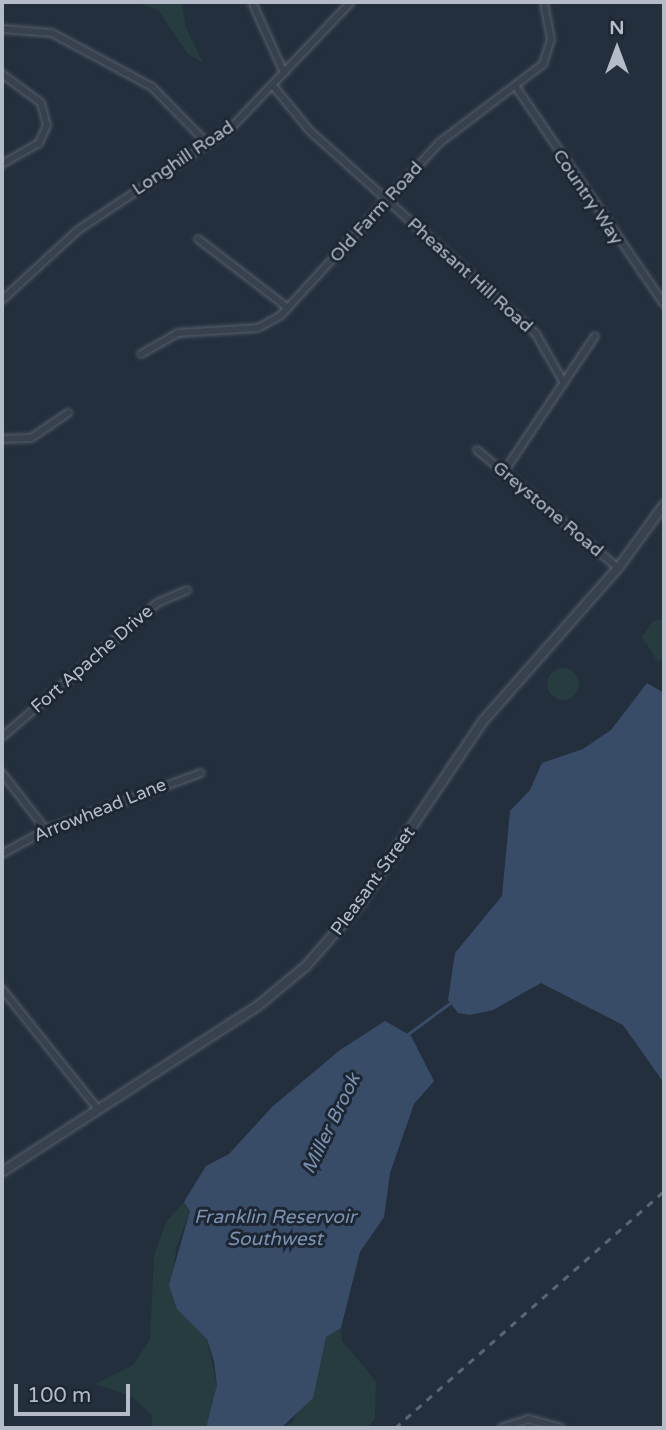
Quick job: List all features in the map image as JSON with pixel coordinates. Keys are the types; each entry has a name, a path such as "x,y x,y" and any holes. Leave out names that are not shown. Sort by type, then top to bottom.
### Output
{"street":[{"path":"252,2 284,73"},
{"name":"Longhill Road","path":"2,300 78,230 208,144 274,87 351,2"},
{"name":"Old Farm Road","path":"141,354 185,332 264,326 288,307 384,200 464,120 516,87 547,56 544,2"},
{"path":"2,29 52,33 139,79 208,144"},
{"path":"2,74 41,103 47,125 39,142 2,164"},
{"name":"Pheasant Hill Road","path":"274,87 310,131 536,334 564,383"},
{"name":"Country Way","path":"516,87 664,304"},
{"path":"198,239 288,307"},
{"path":"503,473 595,336"},
{"path":"2,439 31,438 68,413"},
{"name":"Greystone Road","path":"477,450 618,568"},
{"name":"Pleasant Street","path":"2,1172 259,1005 306,966 359,905 484,720 618,568 664,505"},
{"name":"Fort Apache Drive","path":"2,737 157,603 187,590"},
{"path":"2,773 46,830"},
{"name":"Arrowhead Lane","path":"2,854 46,830 201,773"},
{"path":"2,989 97,1108"},
{"path":"501,1428 528,1419 561,1428"}],"green space":[{"path":"137,2 182,2 186,28 203,63 187,53 158,10"},
{"path":"664,619 664,657 658,662 642,637 653,621"},
{"path":"563,668 574,673 579,684 574,695 563,700 552,695 547,684 552,673"},
{"path":"184,1202 190,1211 176,1248 172,1294 207,1339 217,1385 214,1409 206,1428 153,1428 151,1414 131,1396 95,1384 133,1365 150,1340 154,1256 166,1222"},
{"path":"341,1328 342,1341 376,1381 375,1419 367,1428 281,1428 293,1422 326,1337"}],"water":[{"path":"647,683 664,693 664,1083 623,1025 541,983 493,1010 470,1015 458,1013 448,1000 455,953 502,896 510,811 530,790 542,763 583,749 611,730"},
{"name":"Franklin Reservoir Southwest","path":"385,1021 411,1036 434,1081 414,1104 390,1173 384,1217 360,1252 341,1328 326,1337 313,1398 281,1428 206,1428 217,1385 214,1361 207,1339 177,1309 169,1285 190,1211 184,1202 206,1166 229,1154 272,1107 340,1050"}],"waterway":[{"name":"Miller Brook","path":"408,1034 450,1003"}],"railway":[{"path":"395,1428 664,1191"}]}
